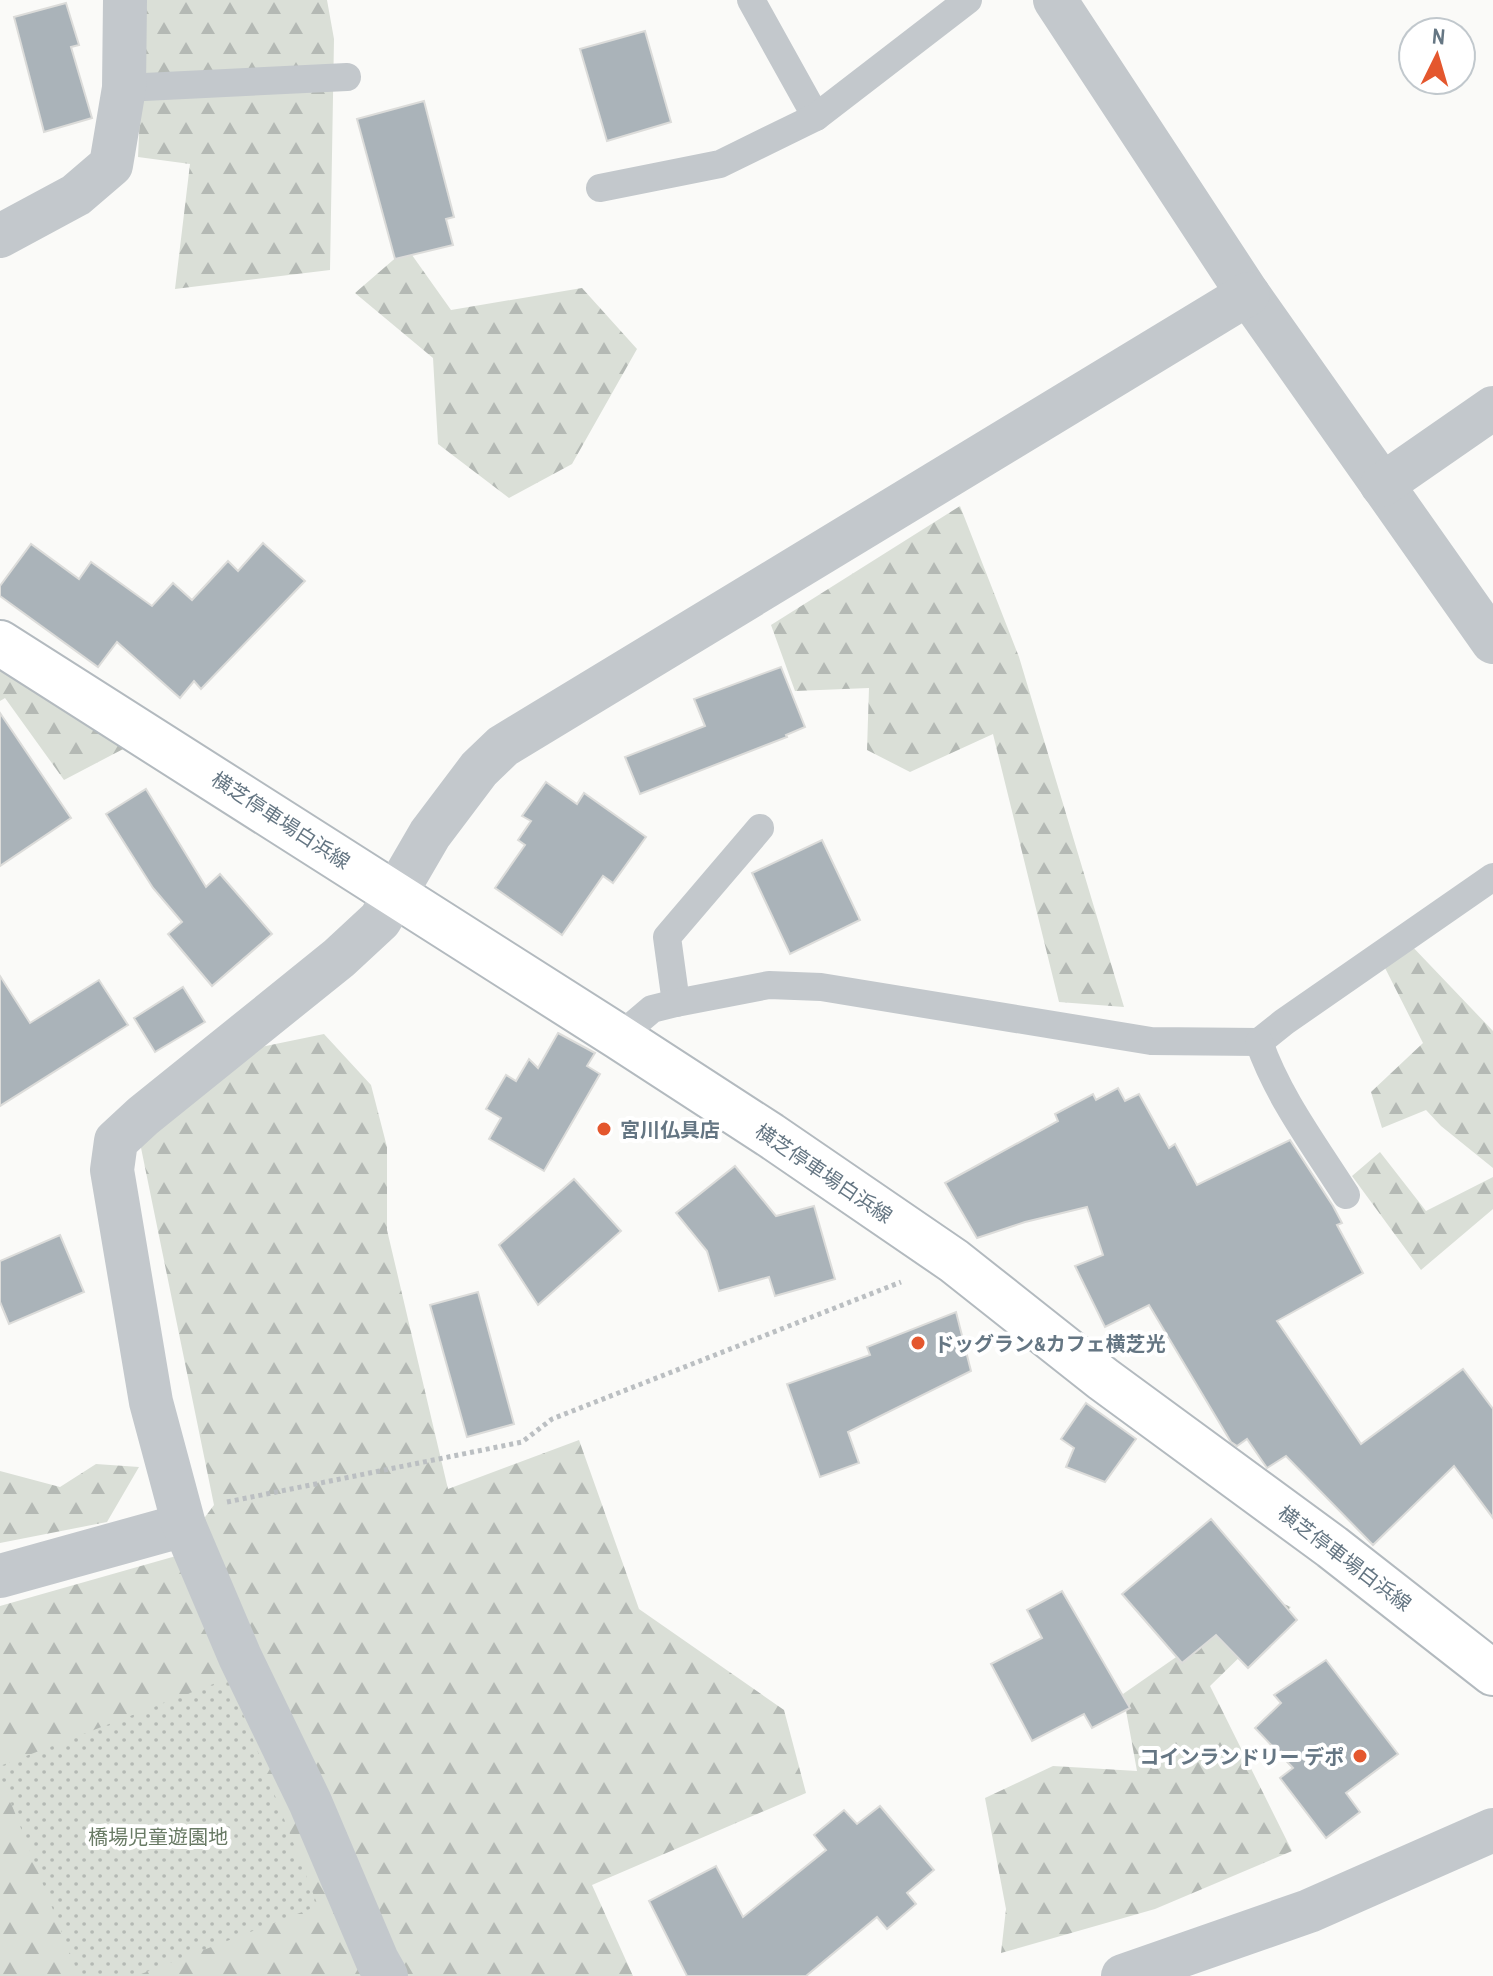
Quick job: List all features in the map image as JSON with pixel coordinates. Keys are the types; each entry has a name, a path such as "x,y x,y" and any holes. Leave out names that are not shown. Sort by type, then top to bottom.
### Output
{"main road":[{"name":"横芝停車場白浜線","path":"0,643 619,1037 770,1135 954,1261 1103,1379 1332,1547 1493,1673"}],"street":[{"path":"0,236 76,195 111,165 124,88 125,0"},
{"path":"1055,0 1248,294 1493,642"},
{"path":"386,1976 310,1802 240,1657 184,1525 149,1386 112,1170 116,1141 339,958 380,920 430,834 479,769 503,746 1248,294"},
{"path":"1382,485 1493,408"},
{"path":"0,1576 184,1525"},
{"path":"1123,1976 1192,1965 1493,1830"}],"lane":[{"path":"751,0 816,117"},
{"path":"600,188 720,164 816,117 968,0"},
{"path":"124,88 347,77"},
{"path":"676,1003 667,937 760,828"},
{"path":"619,1037 652,1009 769,985 821,987 1151,1041 1259,1042 1493,877"},
{"path":"1259,1042 1265,1060 1296,1116 1346,1195"}],"path":[{"path":"184,1525 199,1508 522,1442 552,1419 954,1261"}],"green space":[{"path":"145,0 327,0 334,39 330,270 175,289 190,164 138,157"},
{"path":"407,248 451,310 582,288 637,349 572,464 509,498 438,444 433,358 355,293"},
{"path":"960,506 1019,657 1124,1007 1059,1002 993,734 910,772 867,750 869,688 795,691 771,625"},
{"path":"0,660 127,747 64,780 5,698 0,701"},
{"path":"1408,942 1493,1031 1493,1168 1426,1110 1382,1128 1371,1092 1423,1043 1381,960"},
{"path":"324,1034 371,1085 387,1147 387,1230 448,1489 579,1440 639,1609 784,1710 806,1793 592,1885 633,1976 0,1976 0,1606 176,1556 214,1505 139,1138 256,1048"},
{"path":"1380,1152 1426,1211 1493,1177 1493,1209 1421,1270 1352,1176"},
{"path":"96,1464 139,1467 107,1522 0,1543 0,1471 60,1487"},
{"path":"1264,1596 1291,1607 1210,1686 1292,1851 1155,1909 1001,1953 1006,1909 985,1798 1053,1766 1137,1771 1123,1694"},
{"name":"橋場児童遊園地","path":"229,1678 318,1906 136,1976 79,1976 0,1775 0,1766"}],"building":[{"path":"66,3 79,45 71,47 92,118 44,132 14,17"},
{"path":"645,31 671,122 607,141 580,49"},
{"path":"424,101 454,217 446,219 453,245 395,259 357,119"},
{"path":"263,543 305,581 201,689 194,681 180,698 117,642 98,667 0,596 0,586 31,544 79,579 91,562 152,606 173,583 192,600 228,561 238,571"},
{"path":"781,667 805,727 787,737 640,794 625,757 705,726 694,699"},
{"path":"0,713 71,818 0,866"},
{"path":"546,782 577,804 584,793 646,837 613,883 603,876 562,935 495,888 525,845 518,840 531,821 522,816"},
{"path":"146,789 206,887 220,874 272,934 212,986 168,934 182,922 153,888 106,814"},
{"path":"822,840 860,920 790,954 752,873"},
{"path":"0,976 30,1023 99,980 128,1025 0,1106"},
{"path":"183,987 205,1022 155,1052 134,1018"},
{"path":"558,1033 595,1053 587,1066 600,1074 544,1171 489,1139 501,1118 486,1109 506,1075 516,1081 529,1059 538,1068"},
{"path":"1118,1088 1125,1101 1139,1094 1169,1148 1175,1144 1197,1185 1290,1140 1333,1206 1342,1223 1337,1225 1363,1273 1277,1321 1361,1444 1463,1369 1493,1409 1493,1518 1454,1466 1373,1545 1286,1456 1267,1468 1247,1439 1237,1446 1231,1442 1149,1305 1105,1327 1075,1266 1103,1255 1087,1207 977,1238 945,1183 1058,1121 1055,1114 1093,1094 1096,1100"},
{"path":"735,1166 776,1216 814,1206 835,1279 775,1296 769,1277 719,1291 707,1251 676,1213"},
{"path":"574,1179 621,1231 538,1305 499,1245"},
{"path":"60,1235 84,1292 9,1324 0,1302 0,1261"},
{"path":"478,1292 514,1424 467,1437 430,1305"},
{"path":"956,1312 971,1371 848,1432 859,1463 820,1477 787,1384 870,1355 867,1347"},
{"path":"1086,1403 1136,1439 1105,1482 1066,1467 1074,1448 1061,1439"},
{"path":"1211,1519 1297,1620 1248,1668 1216,1635 1182,1663 1122,1594"},
{"path":"1062,1591 1130,1708 1092,1728 1084,1714 1032,1741 991,1664 1042,1638 1027,1610"},
{"path":"1326,1660 1398,1754 1346,1793 1360,1812 1326,1838 1280,1778 1293,1768 1255,1728 1281,1703 1274,1695"},
{"path":"880,1806 934,1870 907,1893 916,1904 887,1929 877,1917 806,1976 687,1976 649,1901 716,1866 743,1917 826,1850 814,1835 844,1810 857,1824"}],"place":[{"name":"宮川仏具店","path":"604,1129"},
{"name":"ドッグラン&カフェ横芝光","path":"918,1343"},
{"name":"コインランドリー デポ","path":"1360,1756"}]}
